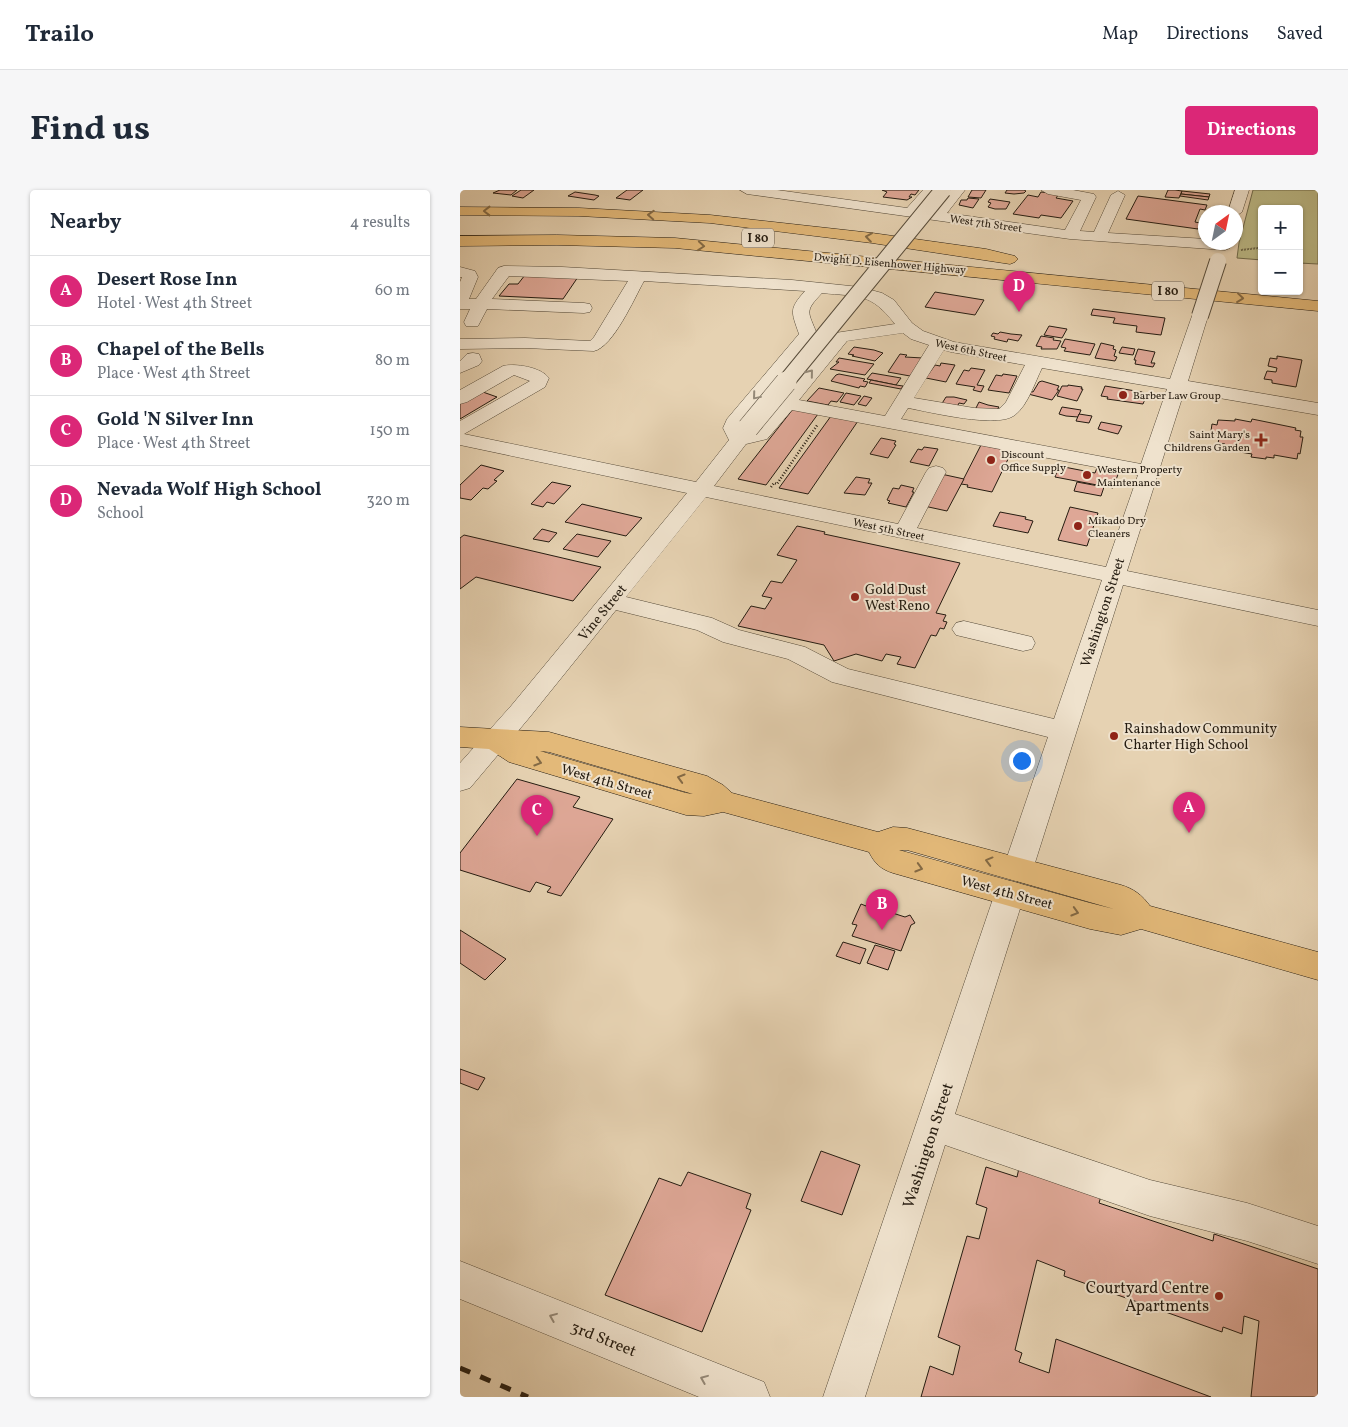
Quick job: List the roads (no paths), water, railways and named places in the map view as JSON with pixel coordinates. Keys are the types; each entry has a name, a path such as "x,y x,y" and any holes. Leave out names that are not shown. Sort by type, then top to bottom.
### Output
{"main road":[{"path":"460,211 587,212 710,219 804,229 986,254 1054,269"},
{"name":"Dwight D. Eisenhower Highway","path":"460,230 577,229 699,234 1258,288"},
{"name":"Dwight D. Eisenhower Highway","path":"460,241 557,240 675,243 1318,306"},
{"path":"497,257 529,256"},
{"path":"570,256 702,258 960,276 1017,276"},
{"path":"1303,292 1318,293"},
{"name":"West 4th Street","path":"460,736 495,740 518,755 686,804 704,805 723,801 880,844 885,855 893,861 1121,897 1132,904 1140,916 1318,966"}],"street":[{"name":"West 7th Street","path":"747,190 1070,235 1198,244"},
{"path":"850,204 863,190"},
{"path":"911,213 930,190"},
{"name":"Vine Street","path":"460,781 611,601 684,511 699,489 944,190"},
{"path":"936,216 958,190"},
{"path":"1048,190 1089,197 1070,235"},
{"path":"1237,205 1242,190"},
{"path":"1100,237 1102,227 1118,195"},
{"path":"1136,240 1140,224"},
{"name":"Washington Street","path":"844,1397 1218,261 1227,250"},
{"path":"462,263 470,277 460,303 584,308"},
{"name":"West 6th Street","path":"481,304 504,271 606,274 818,287 860,292 876,296 893,308 906,327 924,339 939,344 1318,409"},
{"path":"560,345 606,274"},
{"path":"460,344 525,343 594,346 598,344 639,276"},
{"path":"818,287 801,306 800,312 808,334 734,423 734,434 760,435 841,337 906,327"},
{"path":"472,322 481,304"},
{"path":"460,384 516,353 551,306"},
{"path":"464,363 480,353 486,344"},
{"path":"890,423 939,344"},
{"path":"903,401 986,416 1001,416 1010,409 1036,362"},
{"path":"460,400 506,377 519,378 521,381 518,389 470,418 462,431"},
{"path":"786,403 1148,471"},
{"name":"West 5th Street","path":"462,431 699,489 1318,618"},
{"path":"904,532 936,472"},
{"path":"611,601 704,624 731,636 796,653 841,676 1062,732"},
{"path":"964,628 1023,643"},
{"path":"934,1124 1157,1200 1239,1220 1318,1245"},
{"name":"3rd Street","path":"460,1280 749,1397"}],"railway":[{"path":"460,1368 528,1397"}],"place":[{"name":"Nevada Wolf High School","path":"1019,312"},
{"name":"Barber Law Group","path":"1123,395"},
{"name":"Saint Mary's Childrens Garden","path":"1261,440"},
{"name":"Discount Office Supply","path":"991,460"},
{"name":"Western Property Maintenance","path":"1087,475"},
{"name":"Mikado Dry Cleaners","path":"1078,526"},
{"name":"Gold Dust West Reno","path":"855,597"},
{"name":"Rainshadow Community Charter High School","path":"1114,736"},
{"name":"Desert Rose Inn","path":"1189,833"},
{"name":"Gold 'N Silver Inn","path":"537,836"},
{"name":"Chapel of the Bells","path":"882,930"},
{"name":"Courtyard Centre Apartments","path":"1219,1296"}]}
